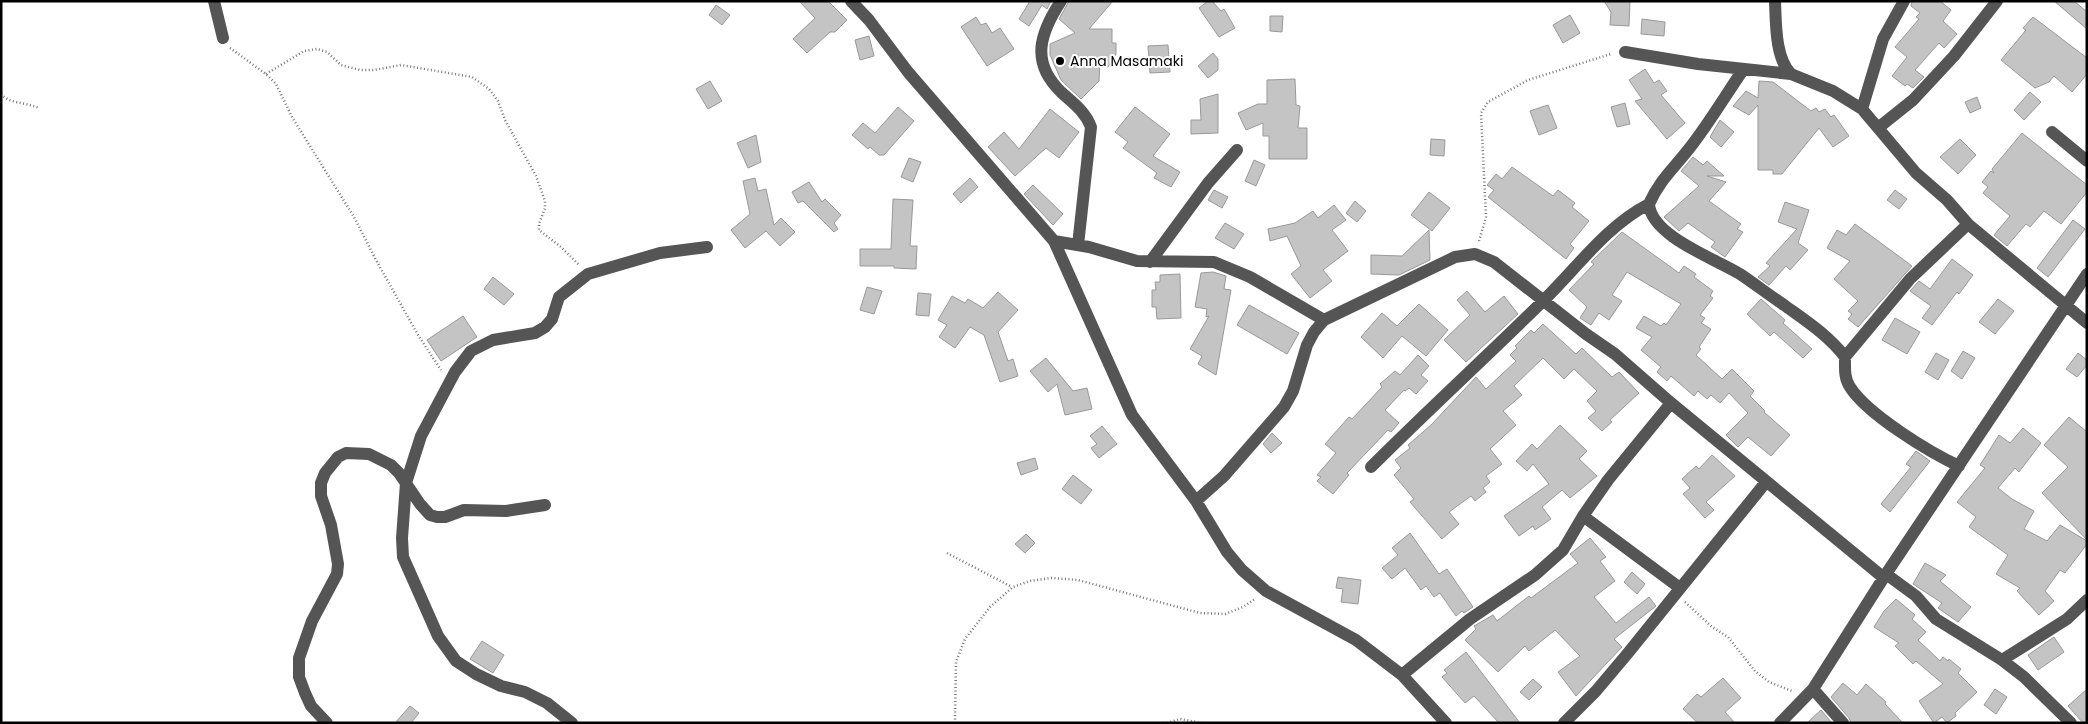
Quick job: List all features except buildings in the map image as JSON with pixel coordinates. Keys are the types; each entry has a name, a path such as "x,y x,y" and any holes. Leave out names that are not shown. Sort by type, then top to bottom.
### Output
{"street":[{"path":"214,1 223,38"},
{"path":"851,1 869,20 908,72 1054,241 1132,415 1196,501 1227,552 1242,570 1266,591 1356,640 1402,675 1446,723"},
{"path":"1061,1 1047,22 1040,55 1049,76 1059,90 1086,114 1091,126 1078,245"},
{"path":"1775,1 1780,50 1784,65 1791,74"},
{"path":"1862,109 1883,39 1904,1"},
{"path":"1878,128 1912,100 1948,62 1997,1"},
{"path":"1625,52 1743,70 1791,74 1834,91 1862,109 1916,172 1947,200 1968,224 2087,323"},
{"path":"1371,467 1544,300 1621,221 1649,204 1665,176 1688,151 1743,70"},
{"path":"2052,132 2087,161"},
{"path":"1150,262 1208,183 1236,150"},
{"path":"1649,204 1652,217 1670,233 1694,250 1740,274 1823,332 1845,357"},
{"path":"1959,466 1936,455 1910,438 1878,416 1856,396 1849,386 1845,375 1845,357 1910,279 1968,224"},
{"path":"1054,241 1078,245 1137,261 1214,262 1250,276 1324,320"},
{"path":"572,723 547,703 525,692 501,686 476,674 456,660 438,636 403,557 402,538 406,483 421,436 449,382 471,350 493,340 535,333 545,327 552,319 559,297 588,274 660,253 706,246"},
{"path":"1196,501 1224,476 1284,407 1293,391 1307,345 1314,332 1324,320 1455,257 1475,254 1494,262 1586,334 1616,354 1671,403 1766,482 1885,576 1916,596 1936,619 2002,660 2024,677 2071,723"},
{"path":"1780,723 1809,692 2087,274"},
{"path":"1402,675 1470,620 1535,575 1563,550 1583,516 1608,480 1671,403"},
{"path":"321,721 311,706 299,678 299,658 312,621 337,574 338,564 335,545 321,496 321,483 325,473 338,457 346,453 360,452 369,454 391,465 420,504 430,515 437,518 445,518 464,510 506,510 544,505"},
{"path":"1564,723 1596,691 1655,621 1766,482"},
{"path":"1583,516 1678,591"},
{"path":"2002,660 2067,619 2087,600"},
{"path":"1809,692 1843,723"}],"path":[{"path":"223,38 232,50 266,74 276,84 292,117 354,217 418,335 449,382"},
{"path":"266,74 304,51 317,49 327,52 341,65 360,70 374,70 401,65 472,77 488,88 498,101 505,120 536,176 545,200 539,230 561,247 588,274"},
{"path":"1475,254 1486,217 1481,113 1488,102 1528,80 1625,52"},
{"path":"1,94 7,100 27,103 39,108"},
{"path":"947,553 1013,587"},
{"path":"955,723 956,662 965,640 990,607 1013,587 1030,581 1051,578 1078,580 1200,613 1225,614 1243,607 1266,591"},
{"path":"1678,591 1712,627 1728,637 1755,670 1769,682 1779,688 1809,692"},
{"path":"1167,723 1180,719 1202,723"}],"place":[{"name":"Anna Masamaki","path":"1060,61"}]}
